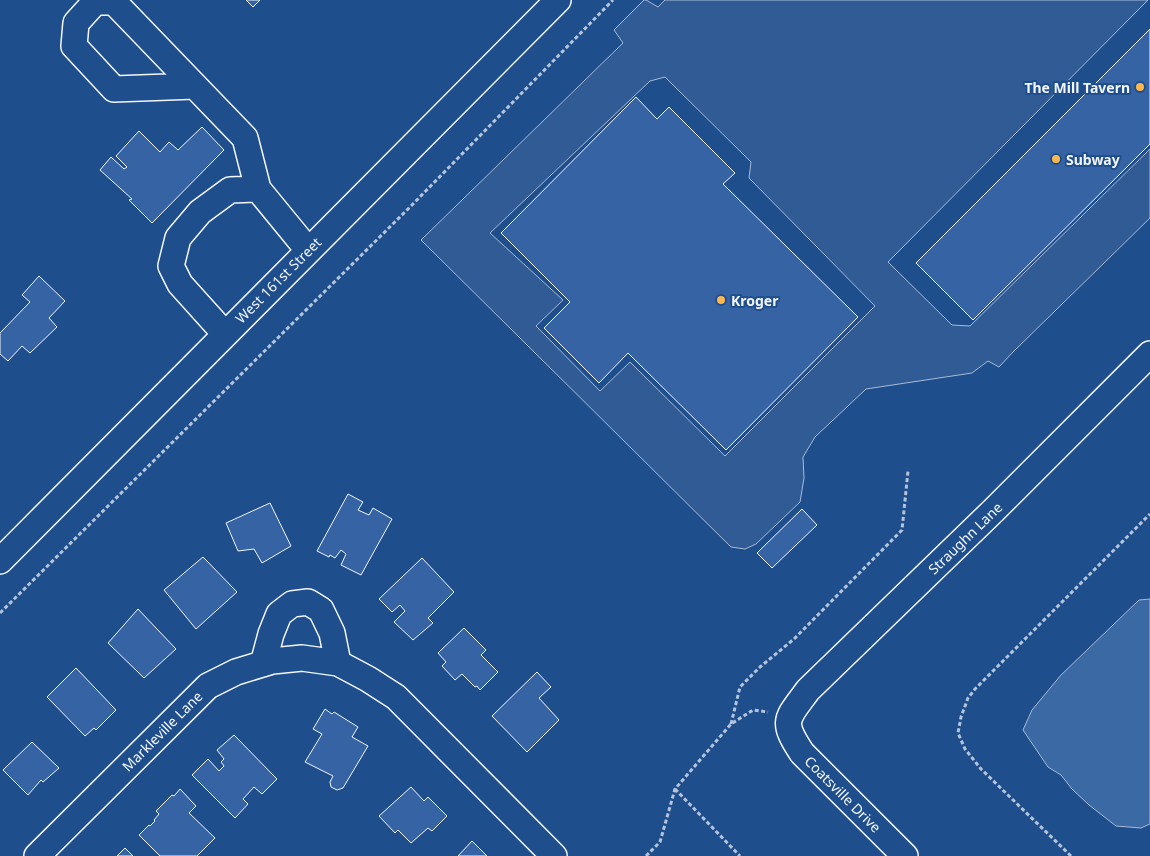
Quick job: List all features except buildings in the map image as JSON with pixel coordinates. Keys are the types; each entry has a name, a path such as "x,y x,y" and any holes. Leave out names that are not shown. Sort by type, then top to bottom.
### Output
{"street":[{"name":"West 161st Street","path":"0,561 558,0"},
{"path":"195,86 114,89 74,46 76,23 95,2 114,2 195,86 245,138 258,189 308,250"},
{"path":"225,334 180,284 171,266 178,238 200,212 230,190 258,189"},
{"name":"Straughn Lane","path":"789,721 808,690 994,510 1150,354"},
{"path":"262,664 279,614 292,604 308,602 321,610 332,633 338,663"},
{"name":"Markleville Lane","path":"37,856 208,686 236,672 272,661 302,658 338,663 396,697 549,851"},
{"name":"Coatsville Drive","path":"789,721 792,737 802,753 905,856"}],"path":[{"path":"0,613 412,204 613,0"},
{"path":"731,724 740,688 760,667 794,639 902,530 908,471"},
{"path":"1070,856 981,769 965,749 958,733 961,717 968,698 976,689 1150,514"},
{"path":"646,856 660,842 675,789 731,724 753,710 789,721"},
{"path":"675,789 740,856"}],"shaded area":[{"path":"644,0 658,7 665,0 1148,0 888,262 952,325 970,326 1150,149 1150,218 999,367 988,361 972,373 866,389 815,437 803,457 804,478 800,502 756,544 745,549 731,547 421,240 623,43 614,30","holes":["665,77 751,162 749,178 875,306 725,456 630,362 600,391 536,326 563,300 490,233 650,81"]},
{"path":"1150,599 1150,824 1141,828 1116,826 1089,805 1072,789 1061,775 1048,767 1023,730 1032,710 1061,675 1139,600"}],"place":[{"name":"The Mill Tavern","path":"1140,87"},
{"name":"Subway","path":"1056,159"},
{"name":"Kroger","path":"721,300"}]}
